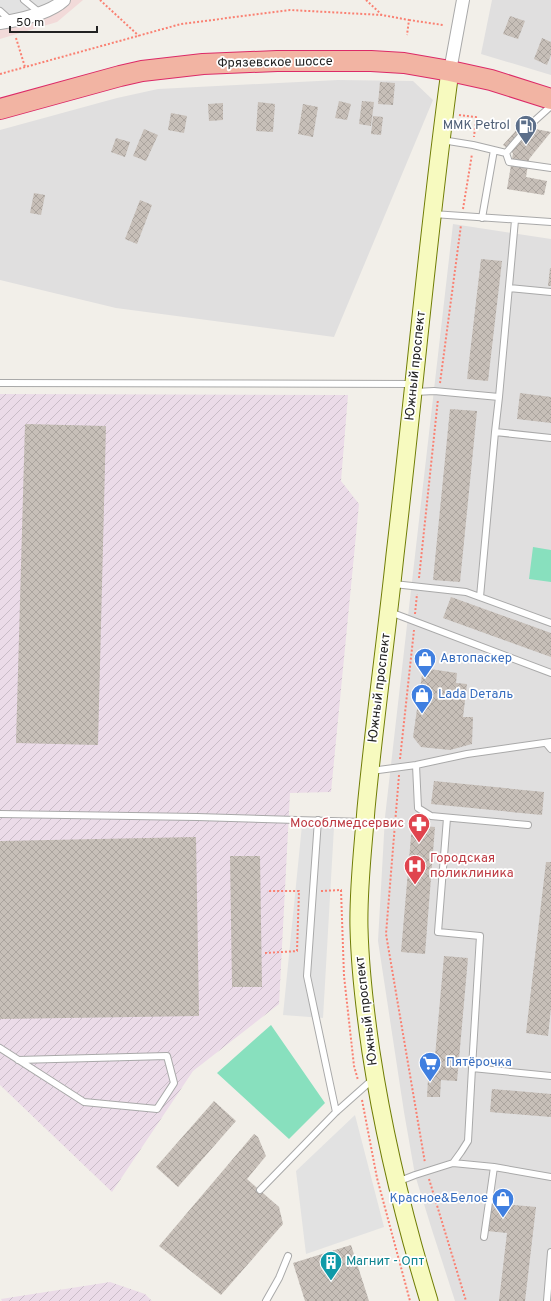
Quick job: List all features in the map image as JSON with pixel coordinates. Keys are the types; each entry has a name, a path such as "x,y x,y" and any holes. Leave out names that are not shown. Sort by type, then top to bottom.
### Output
{"highway":[{"name":"Фрязевское шоссе","path":"0,109 142,71 203,64 277,61 371,61 404,63 491,80 551,99"}],"main road":[{"name":"Южный проспект","path":"429,1301 396,1183 383,1126 364,995 359,928 359,891 370,771 414,388 432,214 450,71"}],"street":[{"path":"450,71 463,0"},
{"path":"6,22 40,13 62,1"}],"lane":[{"path":"24,0 40,13"},
{"path":"0,11 6,22"},
{"path":"506,153 531,124 551,106"},
{"path":"441,140 473,145 506,153"},
{"path":"482,218 494,150"},
{"path":"506,153 509,162 551,168"},
{"path":"432,214 551,222"},
{"path":"480,597 515,220"},
{"path":"509,288 551,292"},
{"path":"0,383 414,388 499,397"},
{"path":"495,432 551,438"},
{"path":"392,584 466,592 551,623"},
{"path":"389,612 551,673"},
{"path":"370,771 416,765 467,754 548,743 551,749"},
{"path":"416,765 418,808 431,816 528,825"},
{"path":"0,814 365,822"},
{"path":"447,818 438,932 480,936 468,1141 453,1163"},
{"path":"318,820 307,976 336,1112"},
{"path":"0,1048 18,1060 84,1102 157,1110 174,1083 167,1056 18,1060"},
{"path":"472,1068 551,1076"},
{"path":"260,1190 336,1112 375,1077"},
{"path":"396,1183 453,1163 494,1167 551,1177"},
{"path":"484,1237 494,1167"},
{"path":"546,1301 551,1252"},
{"path":"266,1301 279,1278 288,1256"}],"path":[{"path":"100,0 140,36"},
{"path":"366,0 382,15"},
{"path":"0,74 181,24 290,10 382,15 443,24"},
{"path":"407,35 409,20"},
{"path":"16,38 25,67"},
{"path":"457,115 476,117 439,391 399,767 386,934 426,1172 466,1301"},
{"path":"265,953 297,951 299,891 267,891"}],"shaded area":[{"path":"0,0 83,0 57,22 0,39"},
{"path":"0,0 64,0 11,21 0,11"},
{"path":"492,0 551,0 551,75 481,54"},
{"path":"338,80 413,81 433,100 334,337 116,308 0,280 0,130 117,98 158,89"},
{"path":"453,224 551,239 551,1301 455,1301 415,1175 378,941 385,817"},
{"path":"0,394 348,395 341,481 359,504 331,792 290,793 279,1004 193,1071 112,1192 0,1085"},
{"path":"302,825 334,827 323,1018 283,1015"},
{"path":"355,1115 384,1227 306,1254 296,1171"},
{"path":"110,1282 145,1294 152,1301 2,1301 1,1299"}],"green space":[{"path":"533,547 551,550 551,582 529,579"},
{"path":"271,1025 325,1103 289,1139 217,1073"}],"building":[{"path":"510,16 525,21 518,39 503,34"},
{"path":"542,38 551,42 551,55 547,65 534,59"},
{"path":"380,82 395,83 393,105 378,104"},
{"path":"339,101 351,104 347,120 335,118"},
{"path":"362,101 374,102 371,126 359,124"},
{"path":"258,102 275,104 273,132 256,131"},
{"path":"223,103 223,120 209,121 208,104"},
{"path":"303,104 318,107 313,137 298,134"},
{"path":"171,113 187,116 184,133 168,130"},
{"path":"373,116 383,117 381,135 371,134"},
{"path":"520,126 551,132 529,159 526,177 547,181 544,195 507,189 513,153 503,145"},
{"path":"144,129 158,135 146,161 133,156"},
{"path":"116,138 130,142 125,157 111,152"},
{"path":"34,193 45,195 41,215 30,213"},
{"path":"140,200 152,205 137,244 125,239"},
{"path":"481,259 502,261 488,381 467,379"},
{"path":"550,268 551,286 548,286"},
{"path":"520,393 551,397 551,423 517,419"},
{"path":"450,409 477,411 460,582 433,580"},
{"path":"25,424 106,426 98,745 16,743"},
{"path":"451,597 551,633 551,657 443,618"},
{"path":"423,668 457,673 456,683 467,684 463,717 473,717 472,744 450,750 421,747 413,737"},
{"path":"434,781 544,792 542,815 431,804"},
{"path":"412,825 435,827 425,954 401,952"},
{"path":"196,837 199,1016 0,1019 0,841"},
{"path":"230,856 260,856 262,987 232,987"},
{"path":"546,862 551,862 551,1008 548,1036 526,1033"},
{"path":"444,956 468,958 457,1081 441,1080 440,1097 427,1097 428,1079 433,1079"},
{"path":"492,1089 551,1094 551,1117 490,1112"},
{"path":"214,1101 236,1121 178,1187 156,1167"},
{"path":"254,1134 258,1137 266,1156 247,1179 279,1207 283,1224 221,1295 159,1246"},
{"path":"489,1203 536,1207 525,1301 499,1301 507,1233 487,1231"},
{"name":"Магнит - Опт","path":"351,1245 369,1301 305,1301 293,1263"}],"place":[{"name":"MMK Petrol","path":"526,146"},
{"name":"Автопаскер","path":"425,678"},
{"name":"Lada Dеталь","path":"422,714"},
{"name":"Мособлмедсервис","path":"419,844"},
{"name":"Городская поликлиника","path":"415,886"},
{"name":"Пятёрочка","path":"430,1082"},
{"name":"Красное&Белое","path":"503,1218"},
{"name":"Магнит - Опт","path":"331,1282"}]}
